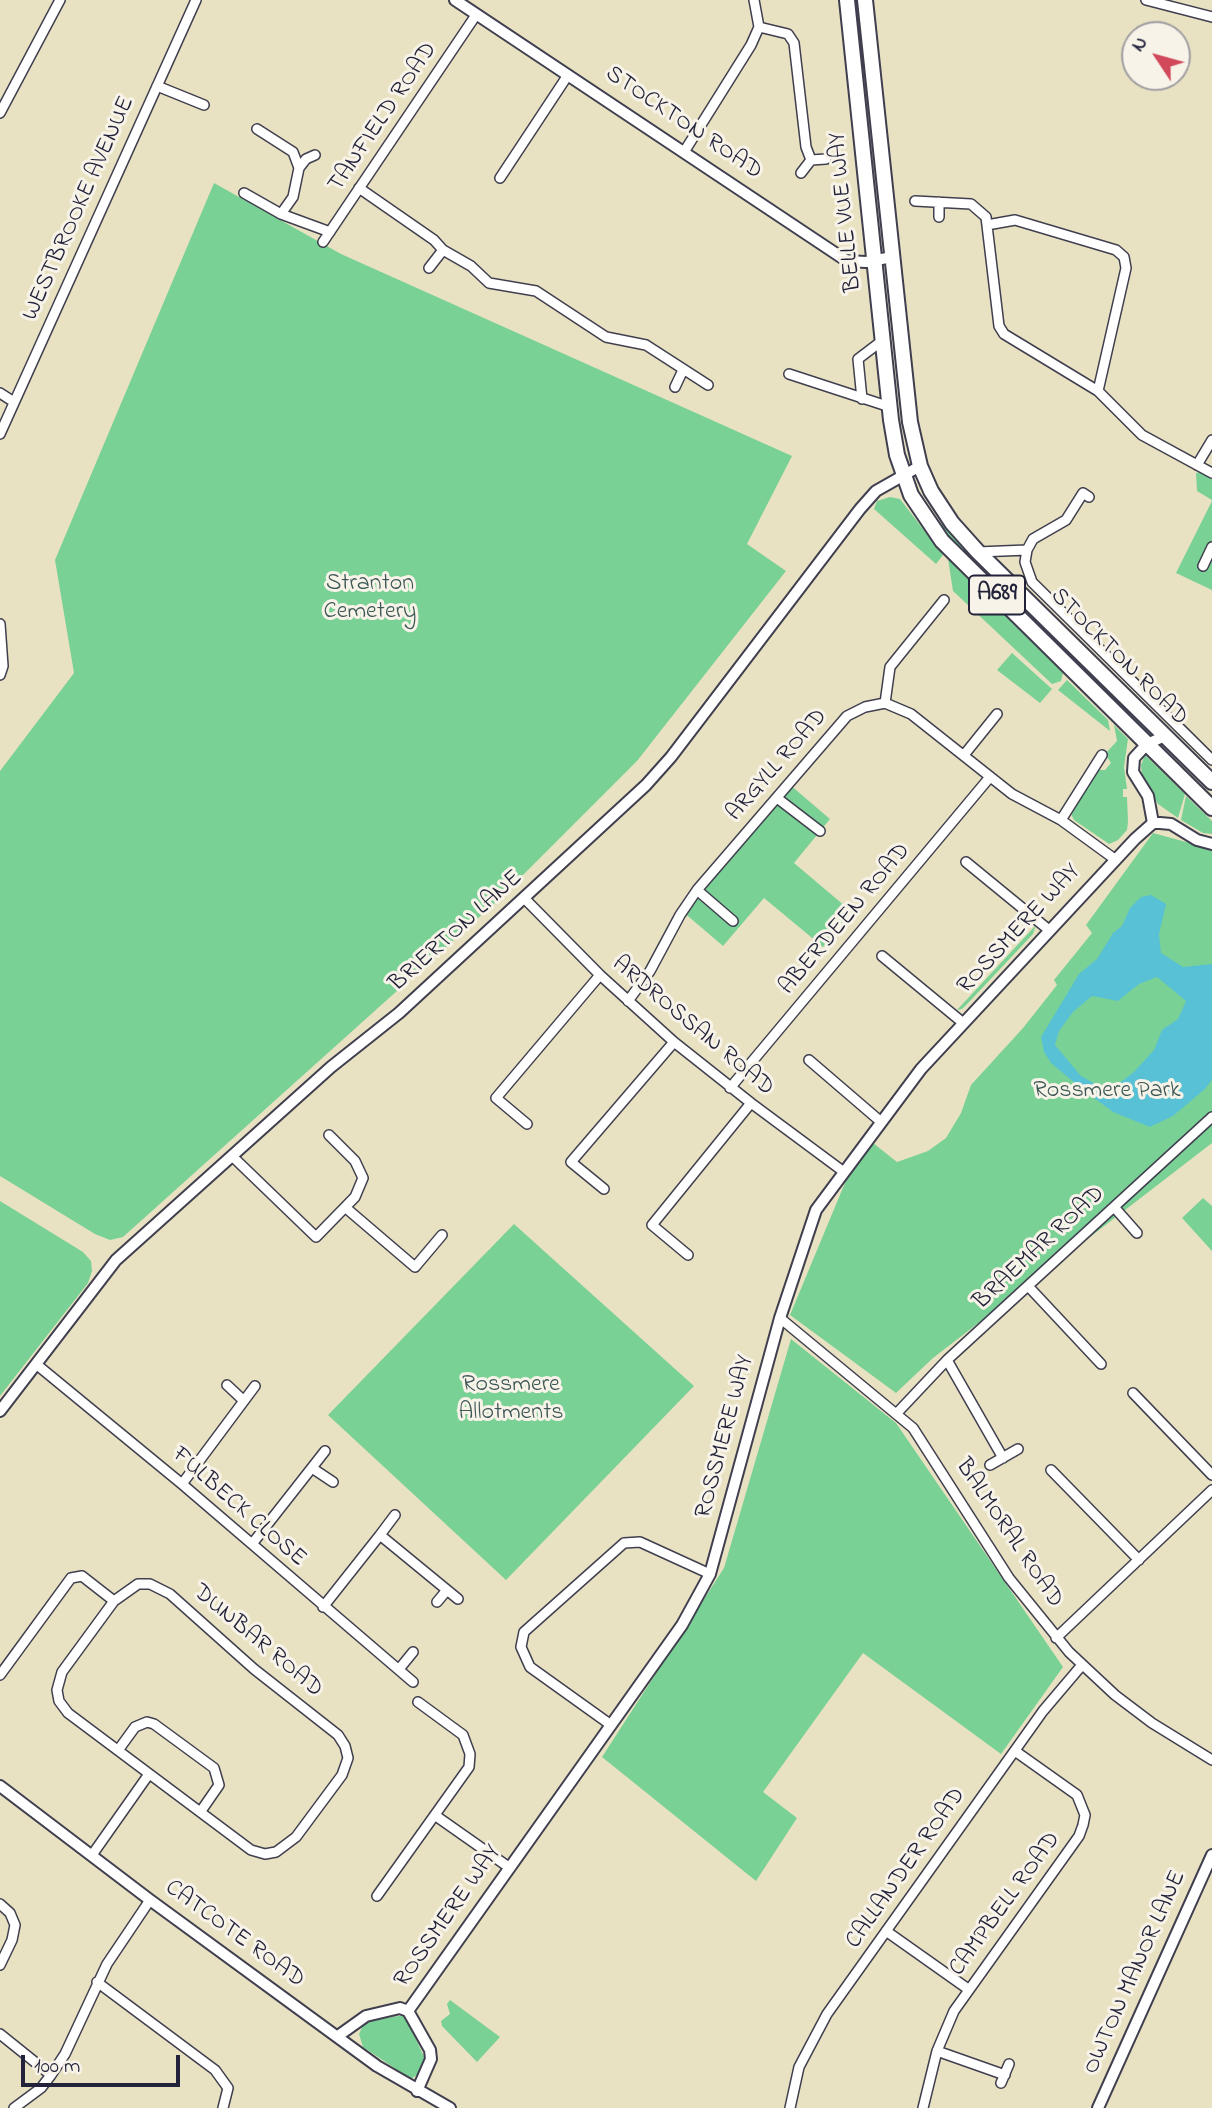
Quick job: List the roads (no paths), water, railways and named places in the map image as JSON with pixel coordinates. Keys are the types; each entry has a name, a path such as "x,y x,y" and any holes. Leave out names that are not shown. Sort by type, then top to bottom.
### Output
{"highway":[{"name":"BELLE VUE WAY","path":"848,0 891,414"},
{"name":"STOCKTON ROAD","path":"865,0 909,409 919,466 944,512 978,551 1212,782"},
{"name":"STOCKTON ROAD","path":"891,414 902,475 921,514 942,541 1212,808"}],"street":[{"path":"0,113 61,0"},
{"name":"WESTBROOKE AVENUE","path":"0,434 196,0"},
{"name":"STOCKTON ROAD","path":"455,0 847,261 892,257"},
{"path":"684,152 738,69 759,27 754,0"},
{"path":"1146,0 1212,17"},
{"name":"TANFIELD ROAD","path":"323,242 476,15"},
{"path":"759,27 788,34 794,43 806,147 811,160"},
{"path":"500,178 568,75"},
{"path":"157,86 204,105"},
{"path":"257,129 293,152 299,168"},
{"path":"281,214 293,197 299,168 306,159 315,155"},
{"path":"801,173 811,160 826,159"},
{"path":"359,188 434,240 443,250 471,266 489,283 536,291 606,337 646,345 708,384"},
{"path":"244,192 281,214 330,232"},
{"path":"915,201 971,204 986,217 999,326 1004,334 1098,391 1142,435 1212,473"},
{"path":"939,202 939,217"},
{"path":"987,225 1015,220 1116,250 1124,257 1126,268 1098,391"},
{"path":"429,268 443,250"},
{"path":"862,399 858,359 883,340"},
{"path":"675,387 683,370"},
{"path":"789,374 862,399 891,414"},
{"path":"0,393 14,402"},
{"path":"1197,465 1212,440"},
{"name":"BRIERTON LANE","path":"0,1411 116,1260 331,1067 399,1013 659,772 860,509 876,491 919,466"},
{"path":"978,551 1027,550 1039,534 1066,520 1083,493 1089,497"},
{"path":"1203,566 1212,547"},
{"name":"STOCKTON ROAD","path":"1027,550 1025,562 1032,582 1212,760"},
{"path":"944,600 890,667 885,703 911,714 1027,804 1061,820 1116,860"},
{"path":"1043,642 1064,614"},
{"path":"0,624 3,666 0,675"},
{"name":"ARGYLL ROAD","path":"628,1001 650,971 680,915 698,890 777,797 847,716 865,707 885,703"},
{"path":"964,755 997,714"},
{"path":"1165,736 1147,744 1134,758 1133,772 1148,796 1153,823 1171,824 1197,840 1212,844"},
{"path":"1061,820 1102,755"},
{"name":"ABERDEEN ROAD","path":"730,1088 990,777"},
{"path":"777,797 820,831"},
{"name":"ROSSMERE WAY","path":"417,2091 431,2059 430,2050 408,2011 682,1625 710,1574 780,1318 816,1210 880,1121 962,1023 1153,823"},
{"path":"966,862 1049,930"},
{"path":"698,890 733,921"},
{"name":"ARDROSSAN ROAD","path":"525,899 600,975 674,1042 730,1088 844,1172"},
{"path":"882,956 962,1023"},
{"path":"527,1124 496,1098 600,975"},
{"path":"604,1189 571,1161 674,1042"},
{"path":"809,1060 880,1121"},
{"path":"688,1255 652,1226 751,1104"},
{"name":"BRAEMAR ROAD","path":"897,1413 947,1360 1212,1117"},
{"path":"232,1156 316,1237 346,1208 361,1189 363,1178 355,1161 329,1135"},
{"path":"346,1208 415,1267 442,1235"},
{"path":"1114,1208 1136,1233"},
{"path":"1028,1286 1101,1364"},
{"name":"BALMORAL ROAD","path":"780,1318 913,1428 942,1470 987,1546 1056,1638 1082,1665 1152,1723 1212,1760"},
{"path":"947,1360 1003,1458"},
{"name":"FULBECK CLOSE","path":"36,1364 182,1484 323,1607 401,1668 413,1682"},
{"path":"227,1385 244,1401"},
{"path":"182,1484 255,1386"},
{"path":"1133,1393 1212,1475"},
{"path":"990,1465 1018,1449"},
{"path":"252,1544 325,1451"},
{"path":"312,1468 333,1482"},
{"path":"1051,1470 1139,1560"},
{"path":"1056,1638 1212,1490"},
{"path":"323,1607 395,1515"},
{"path":"380,1535 458,1599"},
{"path":"611,1725 530,1667 521,1647 524,1632 624,1543 640,1542 710,1574"},
{"path":"0,1675 71,1578 82,1576 114,1601"},
{"name":"DUNBAR ROAD","path":"138,1584 161,1587 254,1669 338,1735 348,1758 342,1774 296,1837 276,1852 265,1854 251,1850 119,1749 68,1713 59,1701 57,1690 62,1672 114,1601 138,1584"},
{"path":"437,1602 447,1590"},
{"path":"401,1668 413,1652"},
{"name":"CALLANDER ROAD","path":"790,2108 799,2067 812,2039 1043,1711 1082,1665"},
{"path":"377,1896 469,1767 470,1754 463,1735 418,1702"},
{"path":"119,1749 135,1727 147,1722 154,1724 214,1768 219,1785 201,1811"},
{"name":"CAMPBELL ROAD","path":"923,2108 937,2051 954,2011 1079,1836 1085,1815 1077,1795 1015,1751"},
{"path":"92,1855 149,1774"},
{"name":"CATCOTE ROAD","path":"0,1786 150,1900 338,2036 417,2091 450,2108"},
{"path":"436,1816 510,1868"},
{"name":"OWTON MANOR LANE","path":"1098,2108 1212,1855"},
{"path":"13,2108 41,2088 65,2054 97,1982 150,1900"},
{"path":"0,1904 10,1913 15,1925 12,1940 0,1965"},
{"path":"886,1931 968,1989"},
{"path":"97,1982 215,2070 228,2088 223,2108"},
{"path":"338,2036 366,2016 400,2008 408,2011"},
{"path":"0,2034 51,2075"},
{"path":"937,2051 1003,2079 1009,2063"}],"water":[{"path":"1151,895 1166,904 1159,934 1161,953 1183,967 1212,964 1212,1080 1173,1116 1150,1127 1113,1112 1082,1089 1051,1063 1044,1052 1041,1037 1079,974 1097,959 1113,933 1122,926 1130,908 1141,897","holes":["1157,977 1186,1001 1178,1019 1162,1030 1154,1050 1134,1072 1117,1085 1097,1085 1081,1076 1055,1045 1059,1031 1073,1012 1092,996 1118,1001 1139,984"]}],"park label":[{"name":"Stranton Cemetery","path":"370,599"},
{"name":"Rossmere Park","path":"1107,1092"},
{"name":"Rossmere Allotments","path":"511,1400"}]}
